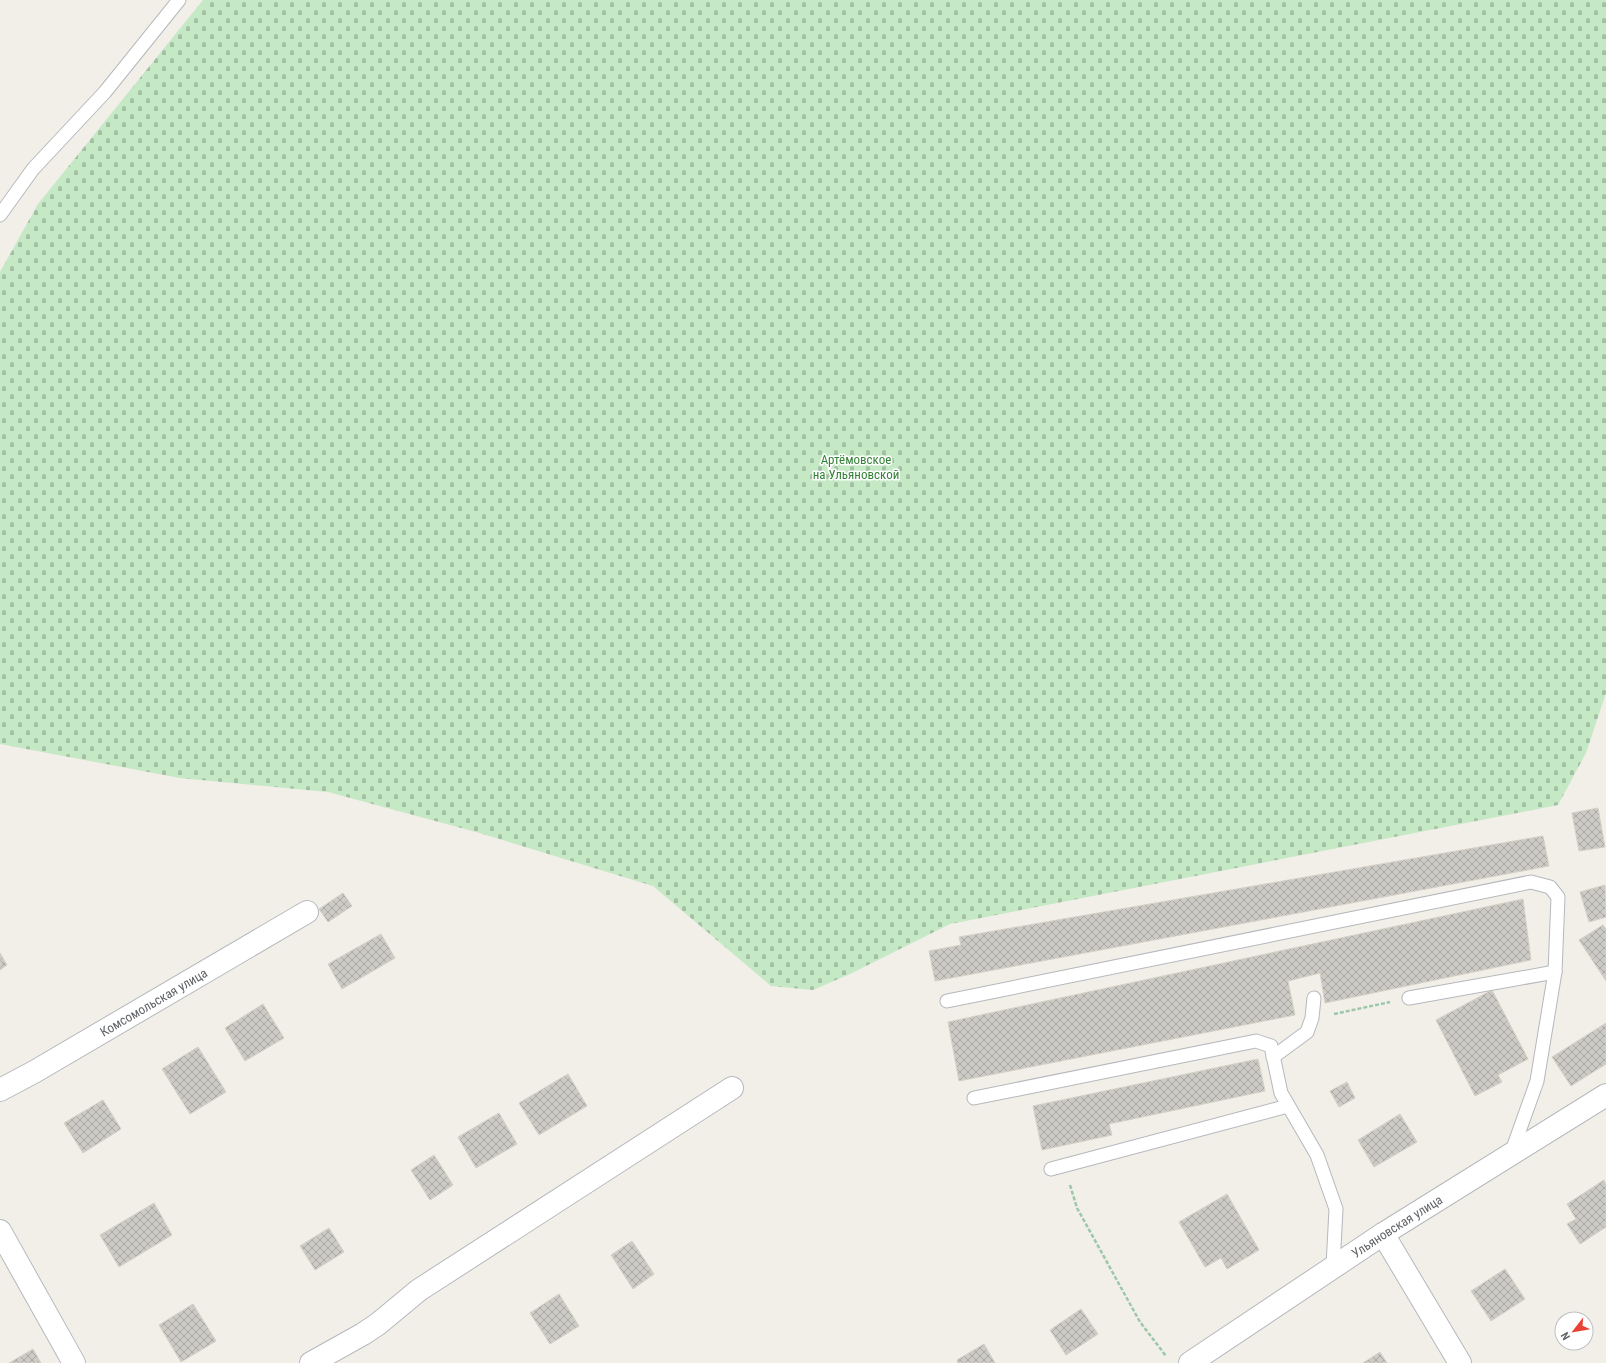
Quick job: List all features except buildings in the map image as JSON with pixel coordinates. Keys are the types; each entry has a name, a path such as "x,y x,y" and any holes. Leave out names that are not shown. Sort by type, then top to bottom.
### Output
{"street":[{"name":"Комсомольская улица","path":"0,1090 34,1072 307,912"},
{"path":"310,1363 363,1334 378,1324 419,1290 732,1088"},
{"name":"Ульяновская улица","path":"1190,1363 1333,1266 1606,1095"},
{"path":"0,1231 74,1363"},
{"path":"1383,1234 1460,1363"}],"lane":[{"path":"0,215 33,169 105,92 179,0"},
{"path":"947,1002 1531,882 1550,887 1558,897 1555,972 1537,1081 1510,1155"},
{"path":"1409,998 1555,972"},
{"path":"1274,1056 1306,1032 1312,1018 1314,998"},
{"path":"974,1098 1256,1041 1271,1046 1281,1092 1316,1155 1336,1209 1333,1266"},
{"path":"1058,1168 1288,1106"}],"path":[{"path":"1312,1018 1409,998"},
{"path":"1058,1168 1077,1208 1140,1322 1167,1357"}],"green space":[{"name":"Артёмовское на Ульяновской","path":"203,0 1606,0 1606,693 1586,753 1558,805 950,924 850,974 813,990 771,986 653,886 476,832 328,792 180,778 0,744 0,272 38,204"}]}
